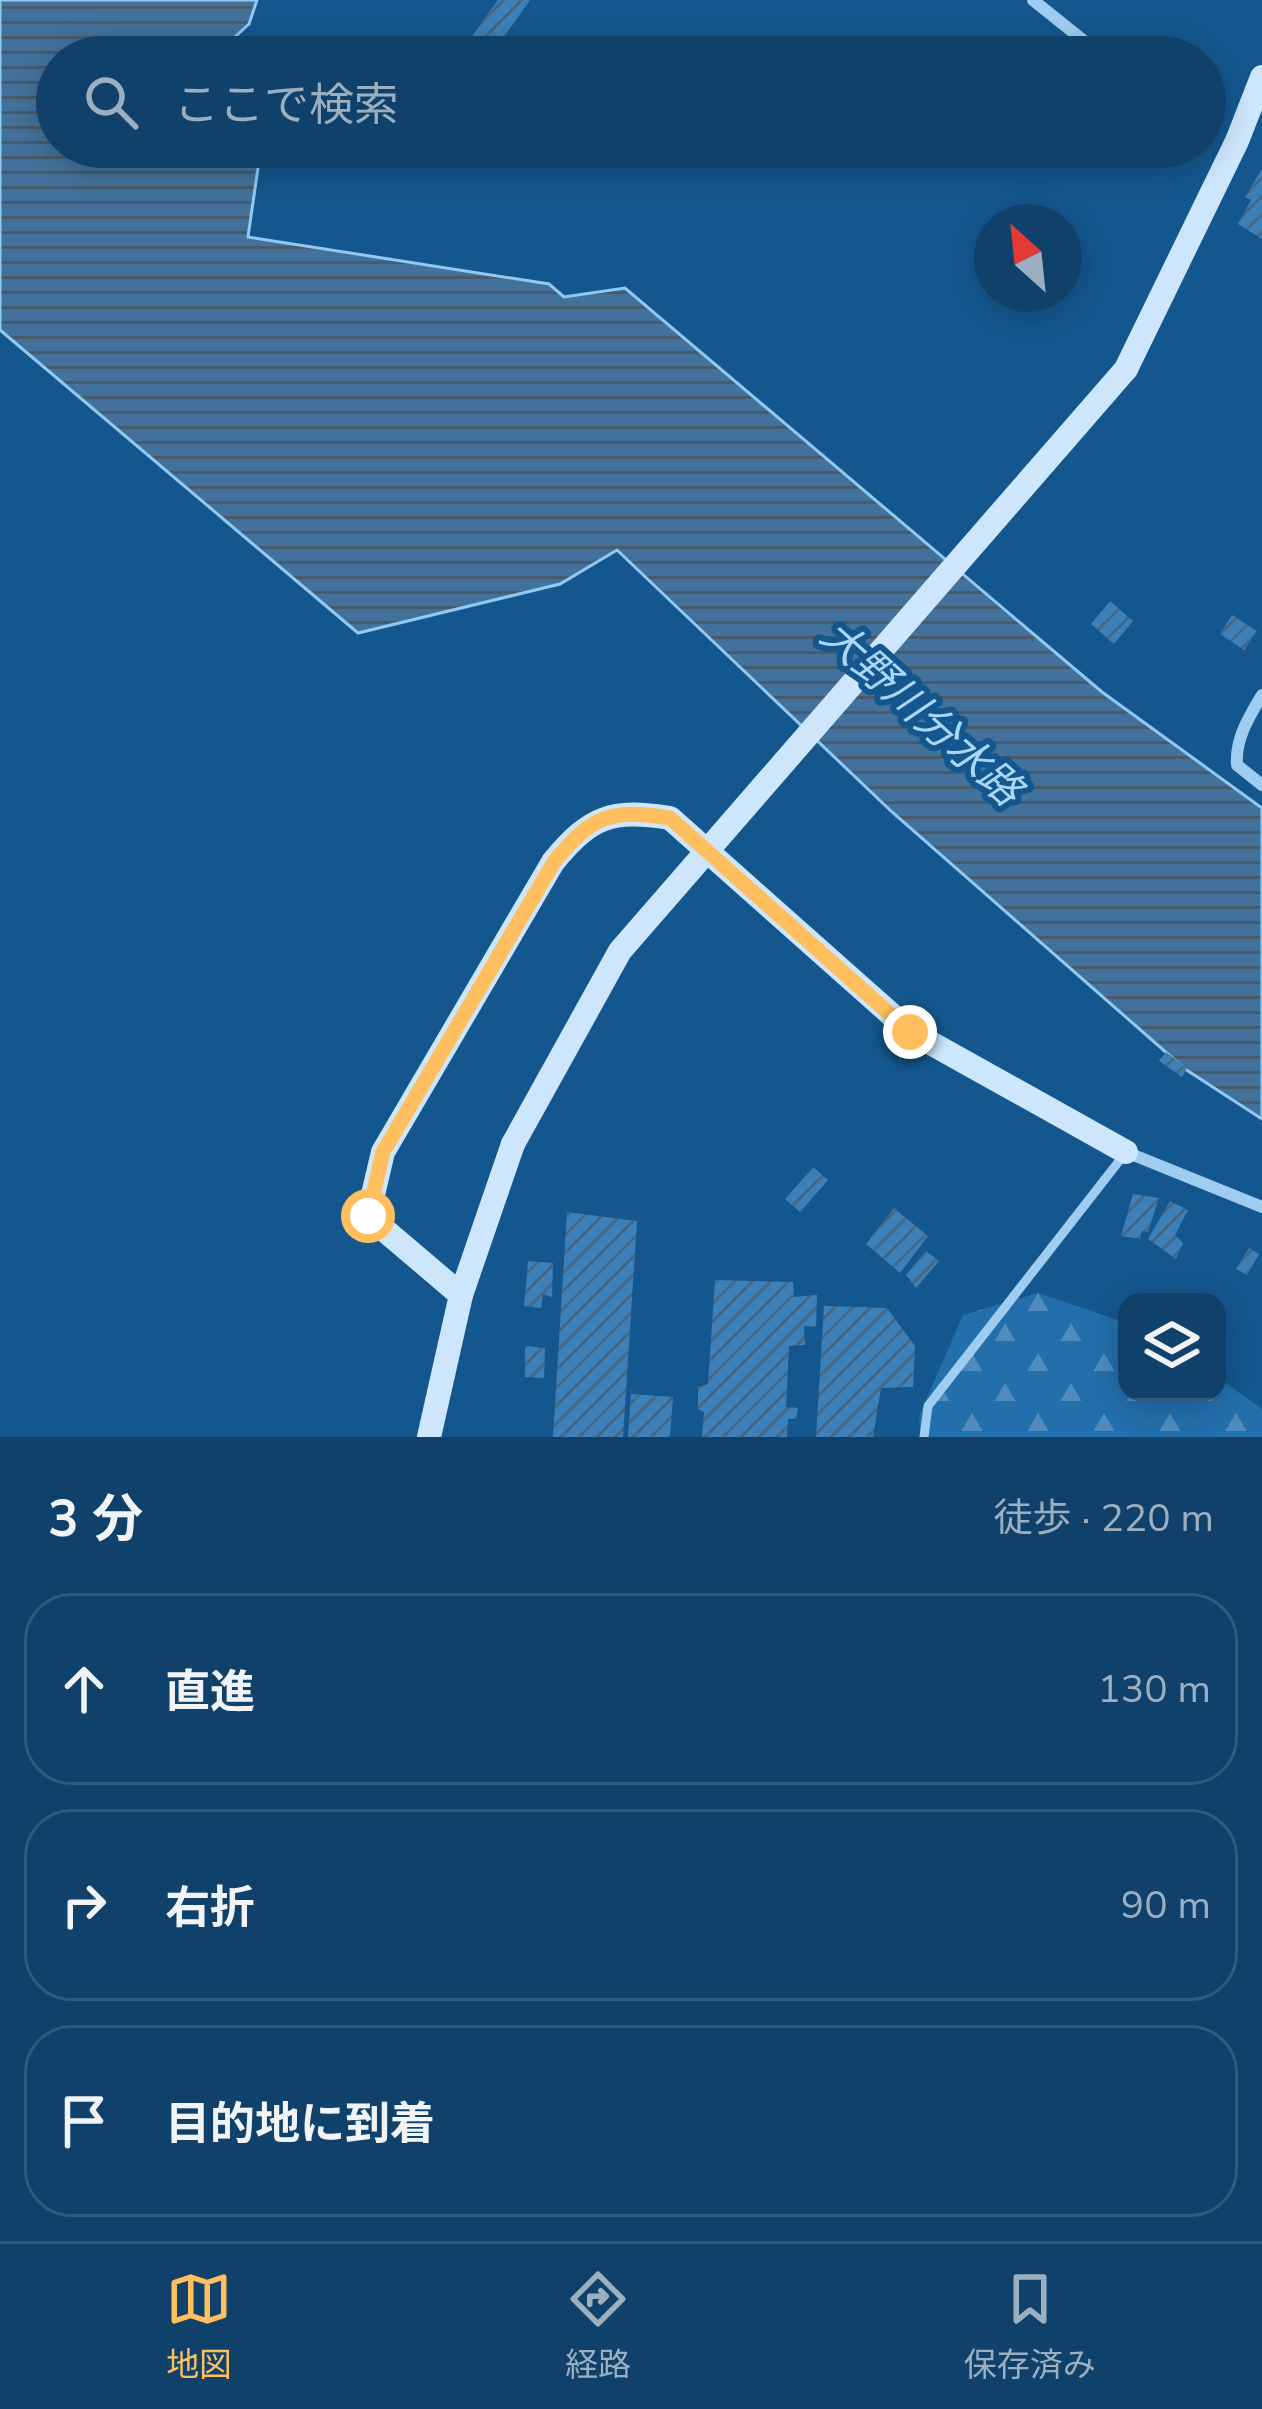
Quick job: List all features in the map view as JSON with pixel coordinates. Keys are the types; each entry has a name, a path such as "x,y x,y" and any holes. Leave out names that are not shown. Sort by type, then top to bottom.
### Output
{"street":[{"path":"1034,0 1078,36"},
{"path":"1226,165 1262,77"},
{"path":"429,1437 461,1295 513,1144 620,951 1126,369 1225,168"},
{"path":"1262,695 1236,750 1237,765 1262,785"},
{"path":"461,1295 368,1216 383,1152 554,862 581,828 626,811 670,818 910,1032 1126,1152 1262,1207"}],"lane":[{"path":"924,1437 928,1406 1126,1152"}],"green space":[{"path":"1038,1293 1118,1320 1118,1401 1226,1401 1226,1383 1262,1409 1262,1437 921,1437 919,1416 963,1315"}],"water":[{"name":"大野川分水路","path":"0,0 257,0 249,24 236,36 36,36 36,168 258,168 248,237 549,284 564,297 625,288 1102,692 1262,808 1262,1119 1185,1069 892,812 617,550 560,584 358,633 0,330"}],"building":[{"path":"498,0 530,0 505,36 472,36"},
{"path":"1262,169 1262,239 1238,224 1251,200 1245,197"},
{"path":"1110,601 1133,621 1114,644 1091,624"},
{"path":"1232,615 1257,631 1244,650 1220,634"},
{"path":"1166,1052 1187,1068 1182,1077 1159,1061"},
{"path":"813,1167 828,1180 800,1212 785,1199"},
{"path":"1133,1194 1159,1198 1148,1232 1142,1231 1140,1239 1121,1236"},
{"path":"1170,1201 1188,1210 1175,1235 1183,1243 1176,1259 1148,1239"},
{"path":"894,1208 928,1236 900,1273 866,1244"},
{"path":"567,1212 637,1221 623,1437 553,1437"},
{"path":"1249,1248 1259,1254 1247,1275 1236,1269"},
{"path":"926,1251 939,1261 916,1288 906,1275"},
{"path":"528,1261 553,1263 552,1297 543,1294 541,1308 524,1306"},
{"path":"715,1280 793,1282 794,1297 817,1295 816,1327 804,1326 805,1345 789,1346 786,1407 798,1408 796,1419 788,1419 787,1437 702,1437 704,1412 698,1409 698,1387 708,1384"},
{"path":"824,1306 887,1308 915,1346 913,1387 881,1388 873,1437 816,1437"},
{"path":"525,1346 545,1348 544,1378 525,1377"},
{"path":"631,1394 673,1397 670,1437 628,1437"}],"route":[{"path":"368,1216 383,1152 554,862 581,828 626,811 670,818 910,1032"}]}
